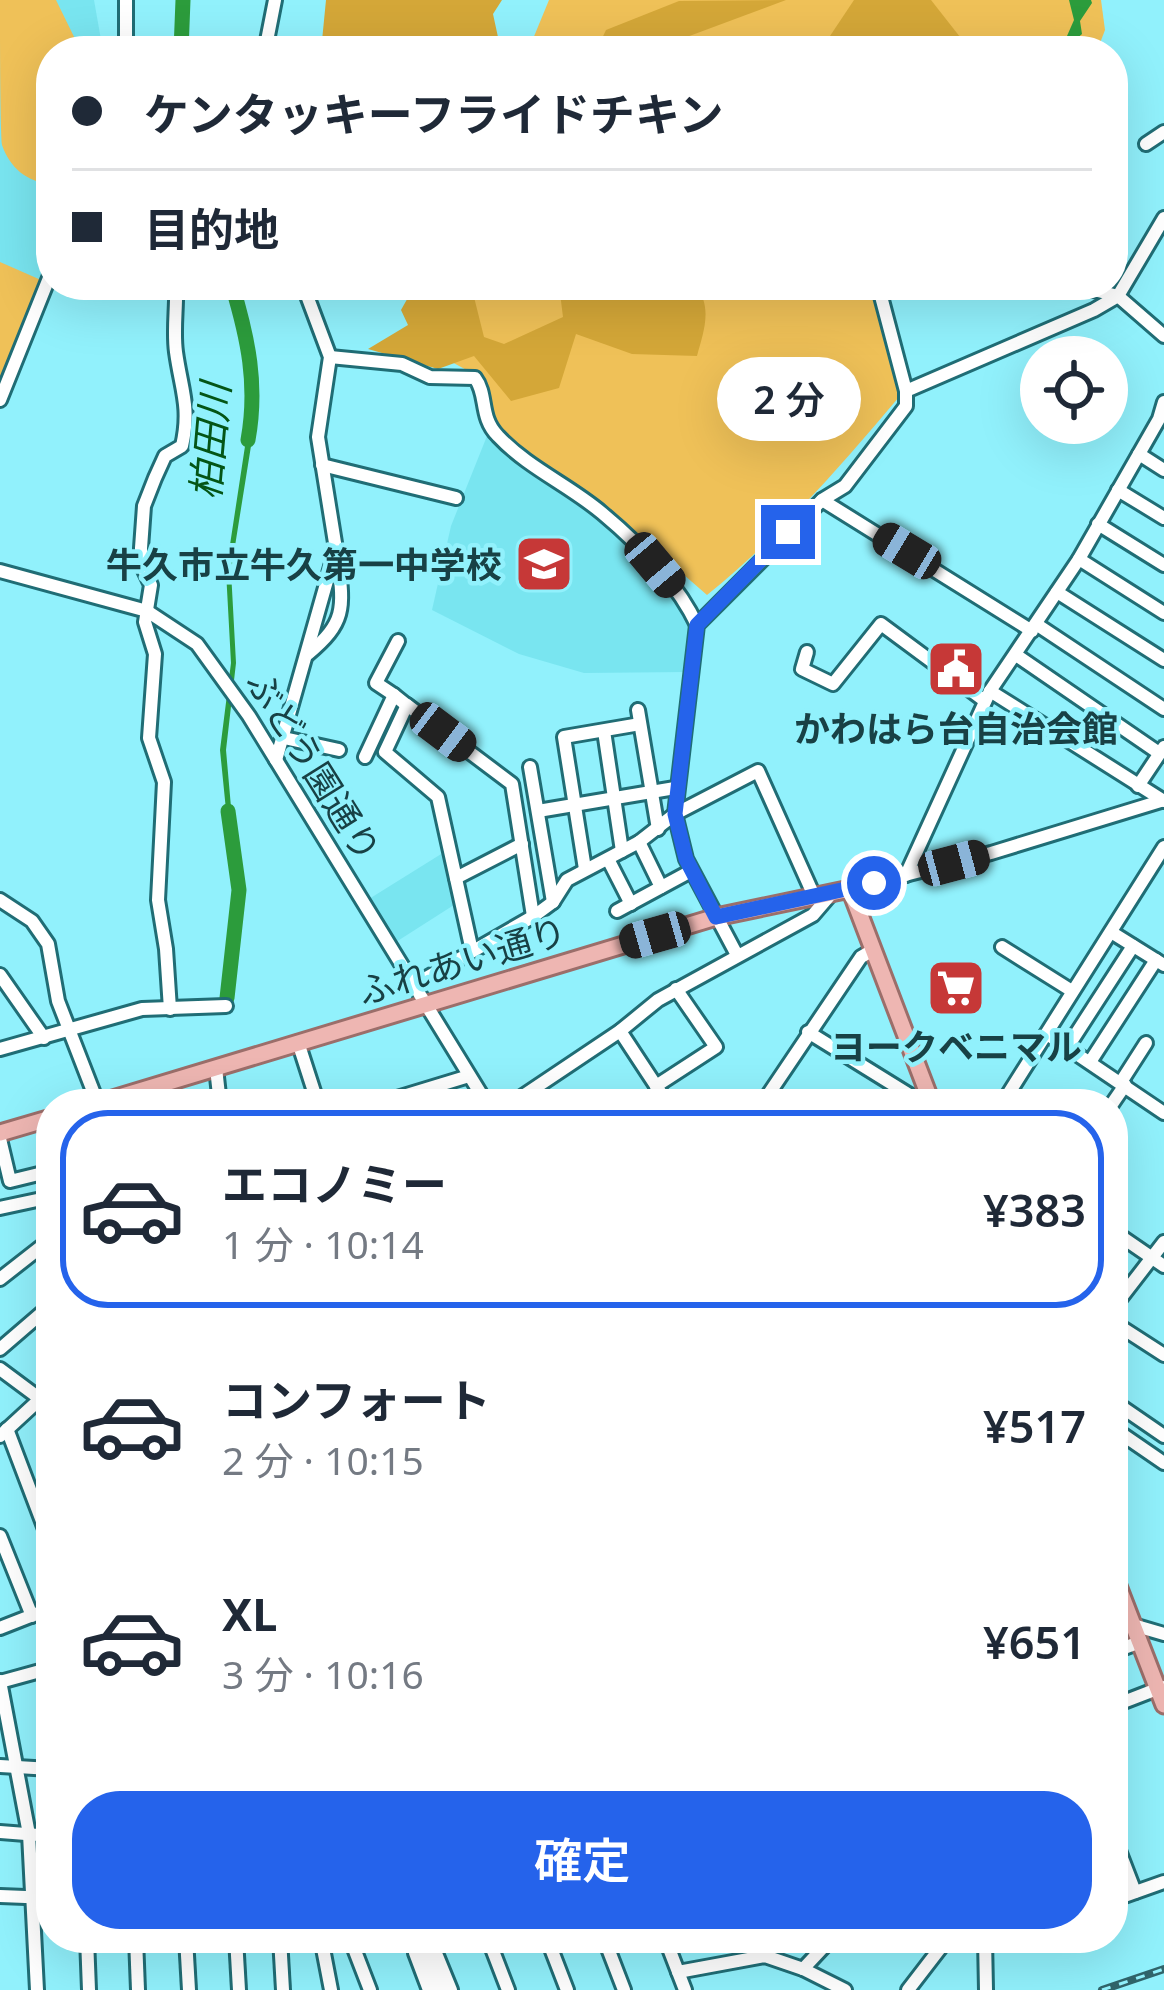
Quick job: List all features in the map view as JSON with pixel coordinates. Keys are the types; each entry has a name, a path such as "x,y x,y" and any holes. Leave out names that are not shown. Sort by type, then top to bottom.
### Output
{"main road":[{"name":"ふれあい通り","path":"147,1089 716,917 850,889"},
{"path":"850,889 926,1089"},
{"path":"0,1136 36,1123"},
{"path":"1128,1617 1162,1693"}],"street":[{"path":"126,0 126,36"},
{"path":"268,36 275,0"},
{"path":"1146,143 1164,131"},
{"path":"1128,279 1164,218"},
{"path":"0,400 40,300"},
{"path":"170,1010 158,900 164,782 149,738 155,654 145,622 152,585 141,564 144,506 165,456 182,446 186,428 188,403 176,355 176,300"},
{"path":"307,655 337,626 343,600 318,437 330,357 309,300"},
{"path":"697,625 822,500 844,486 906,406 882,300"},
{"path":"906,392 1111,300"},
{"path":"1123,300 1164,336"},
{"path":"330,357 402,364 430,377 475,378 496,436 601,512 686,601 697,625 675,814 691,871 737,956"},
{"path":"906,875 988,696 1161,421 1164,402"},
{"path":"1138,454 1164,470"},
{"path":"322,465 456,498"},
{"path":"1118,490 1164,518"},
{"path":"822,500 1164,709"},
{"path":"1099,524 1164,565"},
{"path":"276,760 336,549"},
{"path":"1078,559 1164,613"},
{"name":"ぶどう園通り","path":"0,571 147,610 197,644 276,760 477,1089"},
{"path":"1057,592 1164,660"},
{"path":"807,652 802,669 833,684 881,623 988,696 1164,801"},
{"path":"398,641 376,682 512,784 533,916"},
{"path":"1016,655 1162,750 1138,786"},
{"path":"365,757 394,695"},
{"path":"409,706 385,752 438,797 472,951"},
{"path":"585,869 563,737 604,731 639,717 658,830"},
{"path":"604,731 622,851"},
{"path":"284,738 339,750"},
{"path":"530,767 553,902"},
{"path":"414,985 533,916 553,902 567,880 639,842 675,814 758,771 823,894 813,914 676,989 533,1089"},
{"path":"538,811 675,788"},
{"path":"850,889 1164,801"},
{"path":"639,842 661,887"},
{"path":"456,878 522,844"},
{"path":"1012,1089 1164,847"},
{"path":"608,859 624,908 691,871"},
{"path":"0,900 32,921 48,944 54,987 91,1089"},
{"path":"1090,1062 1160,963 1112,932"},
{"path":"1067,1048 1133,946"},
{"path":"1002,947 1072,992"},
{"path":"772,1089 861,957 873,950"},
{"path":"0,975 44,1038"},
{"path":"656,1086 716,1047 676,989"},
{"path":"0,1049 142,1009 226,1006"},
{"path":"620,1031 658,1089"},
{"path":"808,1032 900,1089"},
{"path":"1047,1034 1159,1110 1164,1093"},
{"path":"298,1042 312,1089"},
{"path":"1120,1089 1146,1043"},
{"path":"216,1068 218,1089"},
{"path":"426,1089 469,1076"},
{"path":"0,1136 10,1181 36,1175"},
{"path":"0,1208 36,1200"},
{"path":"1128,1241 1164,1266"},
{"path":"1128,1288 1164,1242"},
{"path":"0,1279 36,1251"},
{"path":"0,1349 36,1318"},
{"path":"1128,1332 1164,1355"},
{"path":"0,1369 36,1389"},
{"path":"36,1403 4,1433 36,1509"},
{"path":"1128,1411 1164,1436"},
{"path":"1128,1438 1164,1463"},
{"path":"0,1536 32,1616"},
{"path":"0,1628 36,1615"},
{"path":"1128,1641 1137,1634 1164,1634"},
{"path":"36,1672 0,1682 29,1834 37,1990"},
{"path":"1128,1702 1162,1693"},
{"path":"0,1766 36,1768"},
{"path":"0,1832 36,1835"},
{"path":"1128,1874 1135,1892"},
{"path":"1128,1895 1164,1882"},
{"path":"0,1896 36,1897"},
{"path":"88,1953 89,1990"},
{"path":"137,1953 138,1990"},
{"path":"187,1953 189,1990"},
{"path":"237,1953 238,1990"},
{"path":"281,1953 283,1990"},
{"path":"324,1953 331,1990"},
{"path":"356,1953 370,1990"},
{"path":"415,1953 429,1990"},
{"path":"426,1953 440,1990"},
{"path":"437,1953 451,1990"},
{"path":"494,1953 508,1990"},
{"path":"552,1953 566,1990"},
{"path":"610,1953 624,1990"},
{"path":"671,1953 685,1990"},
{"path":"803,1969 818,1953"},
{"path":"908,1990 936,1953"},
{"path":"985,1953 986,1990"},
{"path":"678,1972 765,1956 845,1990"}],"shaded area":[{"path":"0,0 94,0 100,36 36,36 36,298 0,388"},
{"path":"0,0 56,0 74,36 36,36 36,180 20,172 2,145"},
{"path":"326,0 502,0 493,14 498,36 322,36"},
{"path":"549,0 1101,0 1105,30 1103,36 534,36"},
{"path":"786,0 689,36 603,36 606,30 679,1"},
{"path":"854,0 931,0 959,36 830,36"},
{"path":"1069,0 1091,0 1080,21 1082,34 1067,36 1074,20"},
{"path":"0,262 36,278 36,292 0,379"},
{"path":"407,300 475,300 484,337 504,344 563,317 561,300 704,300 705,310 697,356 632,354 576,334 559,388 511,401 474,356 438,369 368,349 408,325 401,310"},
{"path":"435,300 876,300 899,397 784,525 707,595 605,506 507,437 489,412 487,381 435,353"},
{"path":"249,420 255,421 231,571 236,663 226,750 233,830 228,830 220,750 231,663 226,571"},
{"name":"牛久市立牛久第一中学校","path":"489,431 605,522 682,601 690,630 686,672 584,673 519,654 432,610 451,526"},
{"path":"446,851 457,903 396,942 369,899"}],"waterway":[{"name":"柏田川","path":"182,36 183,0"},
{"name":"柏田川","path":"236,300 250,362 248,440"},
{"name":"柏田川","path":"227,998 239,890 228,811"}],"railway":[{"path":"1102,1990 1164,1969"}],"place":[{"name":"牛久市立牛久第一中学校","path":"544,564"},
{"name":"かわはら台自治会館","path":"956,669"},
{"name":"ヨークベニマル","path":"956,988"}],"route":[{"path":"788,532 697,625 675,788 678,837 716,917 874,883"}]}
